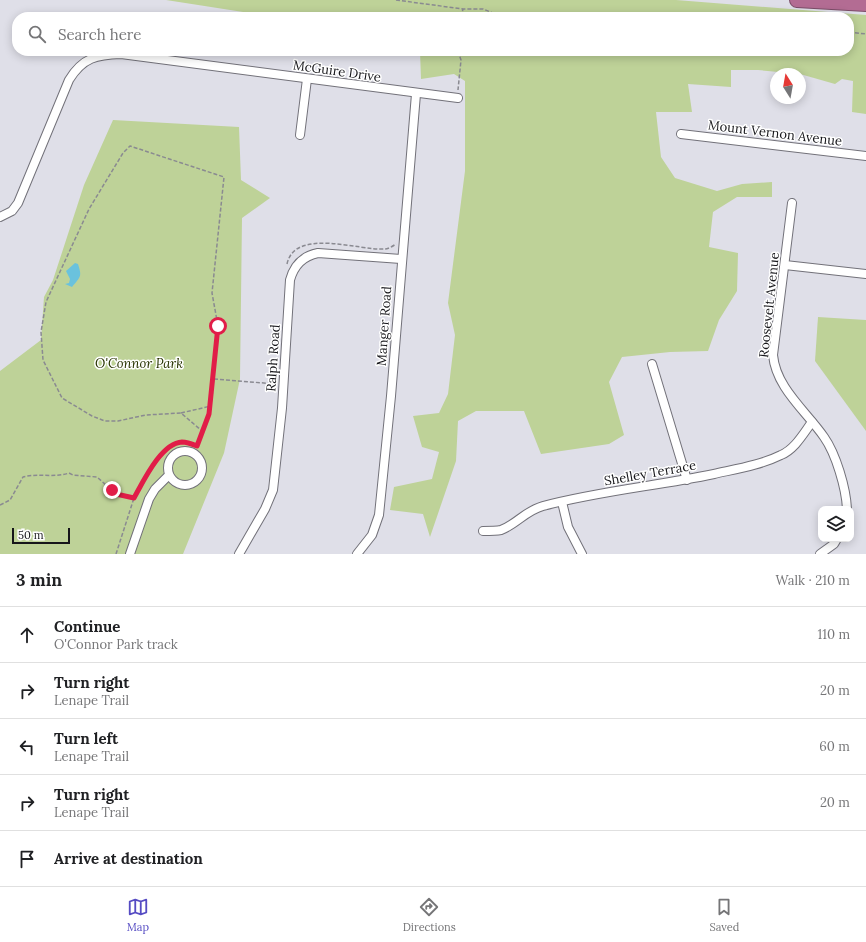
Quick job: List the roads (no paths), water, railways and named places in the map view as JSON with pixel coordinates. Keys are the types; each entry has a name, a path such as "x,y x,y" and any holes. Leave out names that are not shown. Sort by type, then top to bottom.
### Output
{"highway":[{"path":"797,0 866,4"}],"street":[{"name":"McGuire Drive","path":"0,217 12,211 18,203 74,71 92,57 98,56"},
{"name":"McGuire Drive","path":"137,56 416,94 458,98"},
{"path":"300,135 307,79"},
{"name":"Manger Road","path":"357,554 372,535 379,515 392,396 401,259 416,94"},
{"name":"Mount Vernon Avenue","path":"681,134 866,156"},
{"name":"Roosevelt Avenue","path":"792,203 773,355 775,370 782,384 827,442 834,456 847,506"},
{"name":"Ralph Road","path":"239,554 265,509 273,490 282,408 290,280 295,267 305,258 318,253 401,259"},
{"path":"785,264 866,274"},
{"path":"652,364 686,480"},
{"name":"Shelley Terrace","path":"483,531 500,530 509,526 530,510 562,502 686,480 748,467 781,455 792,448 812,422"},
{"path":"195,449 202,464 201,474 195,482 190,484 180,484 172,479 170,475 168,464 173,455 183,451 195,449"},
{"path":"130,554 149,499 155,489 170,475"},
{"path":"562,502 568,527 582,554"},
{"path":"820,554 835,542"}],"water":[{"path":"75,263 78,264 80,276 72,287 65,284 69,283 70,279 66,271"}],"park label":[{"name":"O'Connor Park","path":"139,363"}]}
